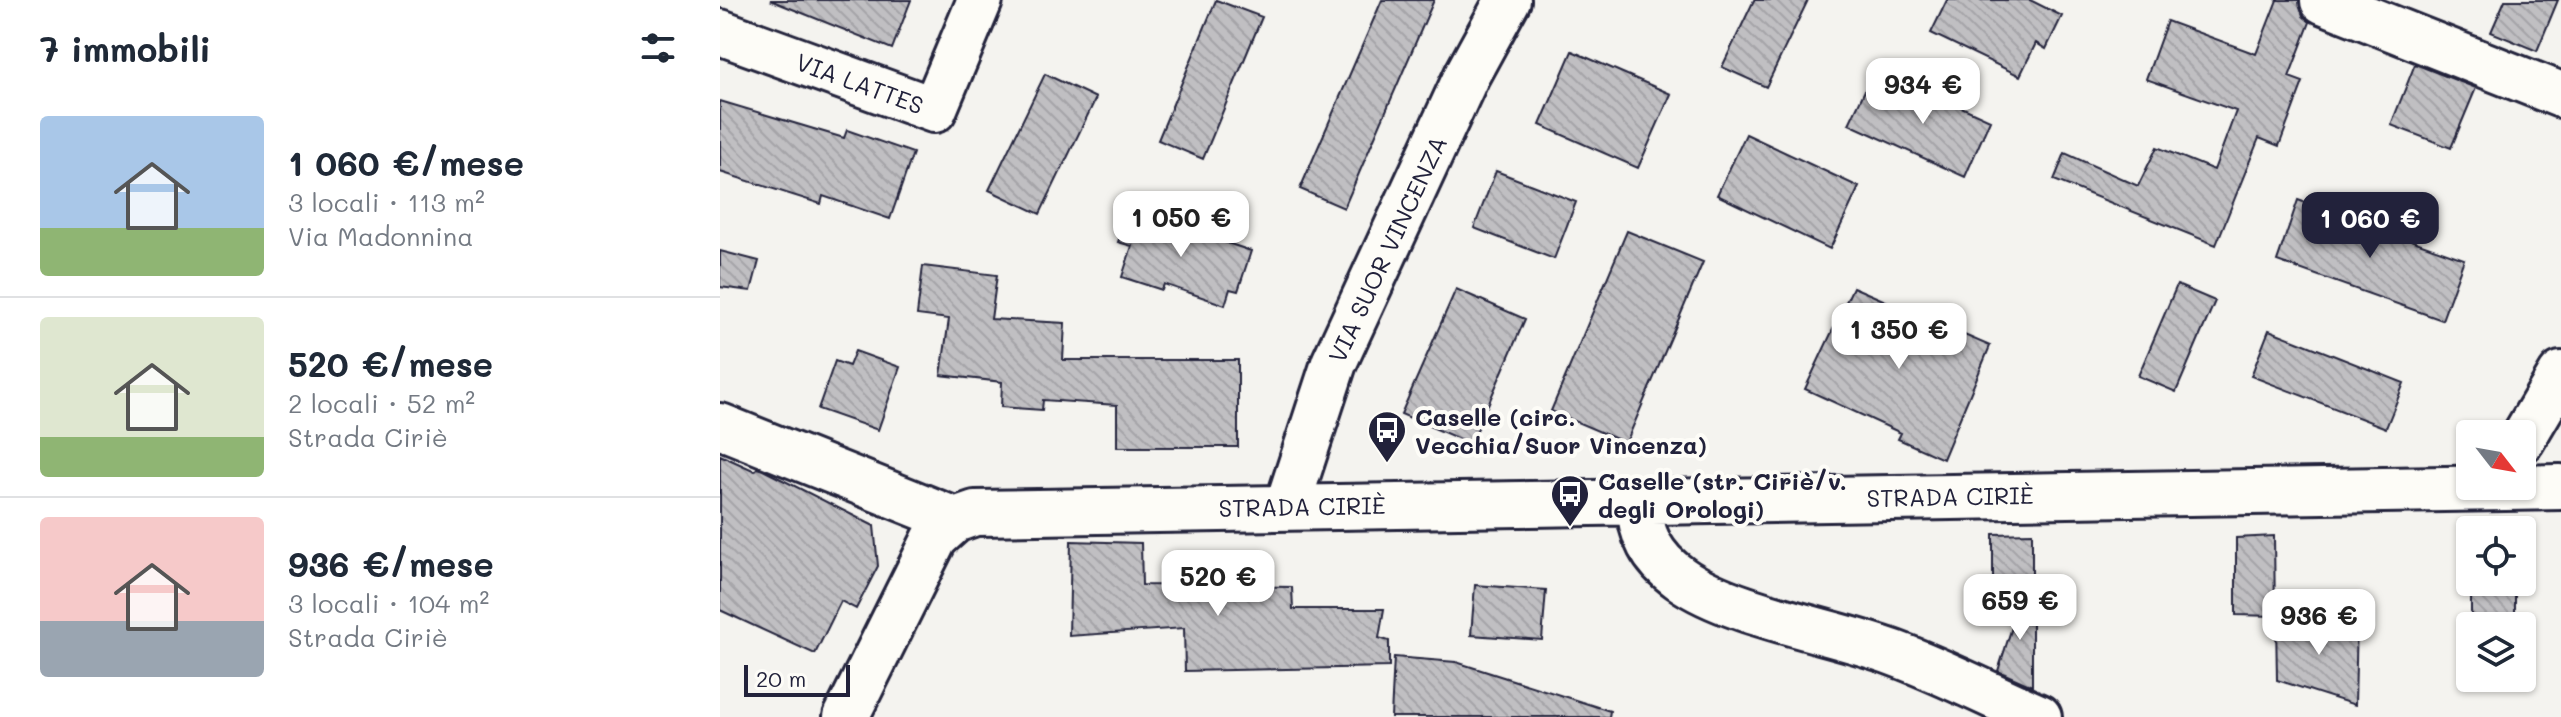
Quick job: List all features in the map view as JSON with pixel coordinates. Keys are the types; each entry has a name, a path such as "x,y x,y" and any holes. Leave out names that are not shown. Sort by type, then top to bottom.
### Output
{"street":[{"name":"VIA LATTES","path":"720,32 934,110 980,0"},
{"name":"VIA SUOR VINCENZA","path":"1287,507 1334,363 1467,75 1508,0"},
{"path":"2323,1 2561,95"},
{"path":"2534,420 2561,374"},
{"path":"720,426 955,520 935,538 915,573 846,717"},
{"name":"STRADA CIRIÈ","path":"2536,487 2561,487"},
{"name":"STRADA CIRIÈ","path":"955,520 990,512 2456,488"},
{"path":"1639,501 1639,518 1649,550 1680,578 1717,597 1894,653 2039,717"}],"building":[{"path":"770,0 911,0 892,49"},
{"path":"1216,0 1262,17 1203,159 1158,140"},
{"path":"1382,0 1434,0 1344,208 1300,189"},
{"path":"1754,0 1808,0 1766,87 1722,67"},
{"path":"1947,0 2030,0 2062,16 2046,49 2036,43 2020,76 1931,33"},
{"path":"2277,0 2299,0 2303,16 2310,22 2289,77 2303,82 2279,146 2259,138 2216,245 2054,180 2065,153 2138,186 2157,147 2214,170 2236,111 2146,79 2167,21 2256,54"},
{"path":"2505,0 2558,0 2537,51 2491,32"},
{"path":"1572,51 1671,94 1638,168 1540,125"},
{"path":"2415,64 2476,88 2451,148 2391,125"},
{"path":"1045,74 1096,98 1040,214 989,190"},
{"path":"1904,81 1990,120 1965,177 1849,124 1866,88 1895,101"},
{"path":"720,101 844,138 847,130 913,153 890,219 823,196 821,204 720,172"},
{"path":"1746,134 1859,187 1830,249 1717,195"},
{"path":"1496,171 1576,202 1554,259 1474,228"},
{"path":"2298,200 2464,259 2442,320 2277,261"},
{"path":"1129,210 1251,251 1238,291 1230,289 1225,305 1164,284 1162,290 1122,277 1132,246 1118,242"},
{"path":"1627,231 1703,262 1626,443 1551,411"},
{"path":"720,251 759,261 751,291 720,287"},
{"path":"923,266 997,275 991,319 1065,323 1063,360 1238,360 1238,447 1117,447 1117,405 1043,400 1042,410 1001,407 1002,382 941,375 949,319 917,315"},
{"path":"2177,285 2215,301 2176,392 2138,376"},
{"path":"1853,287 1990,346 1943,459 1898,439 1901,433 1805,389"},
{"path":"1456,289 1525,319 1471,444 1401,414"},
{"path":"2269,330 2404,383 2386,428 2251,376"},
{"path":"855,351 900,367 878,430 818,409 835,361 849,366"},
{"path":"720,455 755,471 757,468 763,470 874,526 878,566 856,609 841,601 815,654 720,610"},
{"path":"2032,533 2032,582 1993,582 1993,534"},
{"path":"2274,536 2275,616 2236,615 2236,538"},
{"path":"1071,541 1141,543 1142,585 1292,587 1293,609 1384,609 1379,638 1389,641 1389,667 1185,671 1184,628 1069,636"},
{"path":"2026,583 2032,584 2032,686 1998,671"},
{"path":"1475,585 1546,590 1542,640 1471,635"},
{"path":"2471,596 2515,596 2515,612 2471,612"},
{"path":"2357,620 2355,705 2277,680 2276,621"},
{"path":"1394,657 1456,662 1610,711 1609,717 1391,717"}],"place":[{"name":"Caselle (circ. Vecchia/Suor Vincenza)","path":"1387,464"},
{"name":"Caselle (str. Ciriè/v. degli Orologi)","path":"1570,528"}]}
